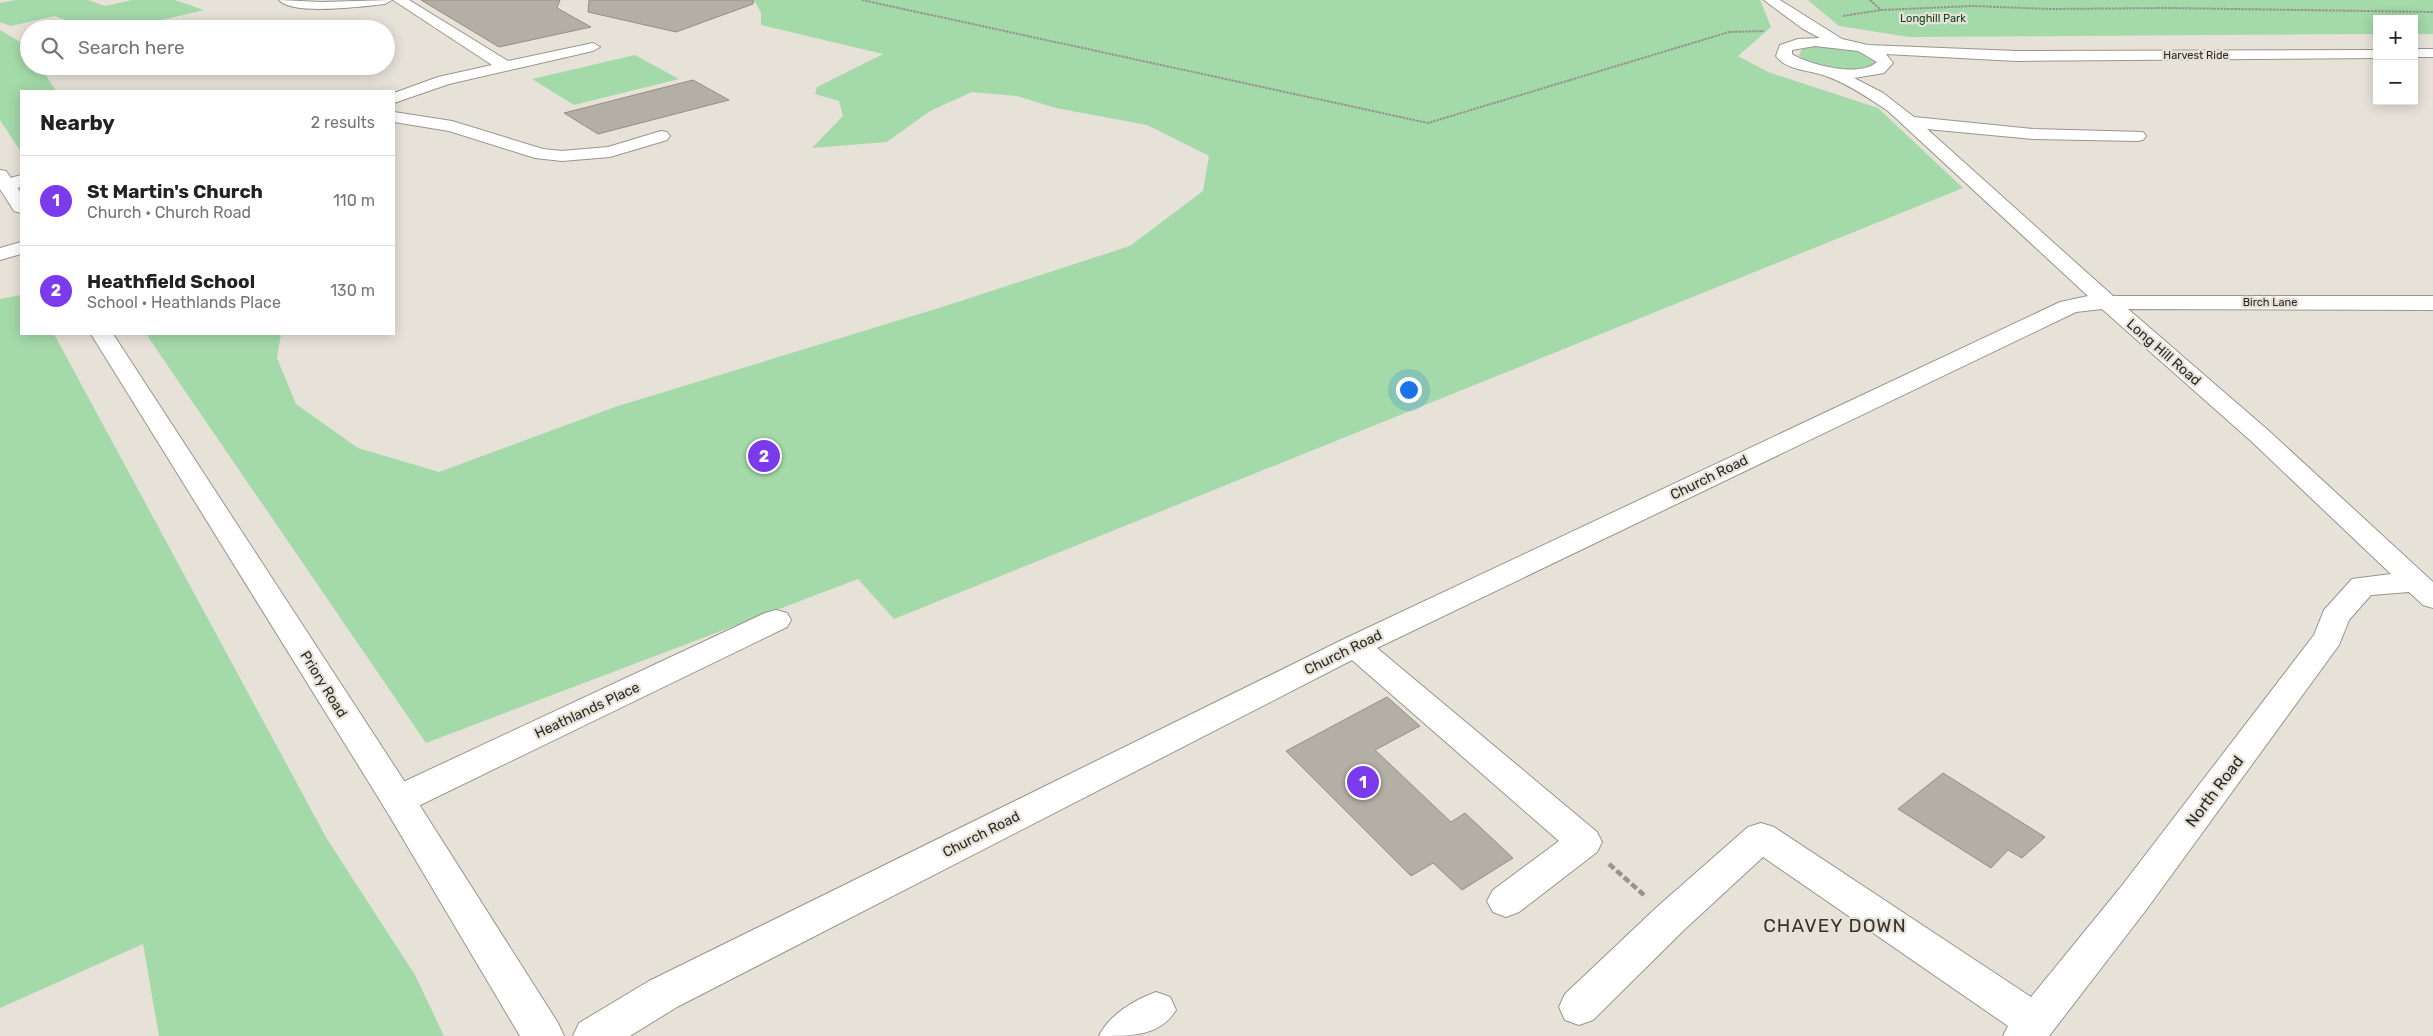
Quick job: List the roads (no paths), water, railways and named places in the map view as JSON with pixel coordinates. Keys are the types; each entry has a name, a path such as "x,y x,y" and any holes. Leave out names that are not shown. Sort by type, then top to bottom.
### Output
{"street":[{"path":"286,0 321,6 385,0"},
{"path":"400,0 505,66"},
{"path":"1776,4 1808,26 1842,44"},
{"path":"1776,4 1788,23 1788,32 1792,45"},
{"path":"1829,72 1805,67 1788,59 1783,50 1792,45 1815,42 1842,44"},
{"name":"Harvest Ride","path":"1842,44 1866,49 2016,56"},
{"path":"395,98 444,80 593,47"},
{"name":"Long Hill Road","path":"1866,49 1882,58 1885,63 1877,69 1901,115"},
{"path":"2418,53 2433,53"},
{"name":"Harvest Ride","path":"1829,72 1856,73 1923,61 2016,56 2373,54"},
{"name":"Long Hill Road","path":"1829,72 1868,91 1901,115 2107,302 2260,436 2425,590"},
{"path":"1901,115 2033,134 2137,136"},
{"path":"395,117 452,126 541,154 562,156 610,152 660,136"},
{"path":"9,180 20,206"},
{"path":"0,254 20,248"},
{"name":"Birch Lane","path":"2107,302 2433,303"},
{"name":"Church Road","path":"594,1036 663,994 1354,646 2042,318 2081,303 2107,302"},
{"name":"Priory Road","path":"103,335 398,800 543,1036"},
{"name":"North Road","path":"2030,1029 2133,899 2328,638 2335,617 2362,586 2425,590"},
{"name":"Heathlands Place","path":"398,800 776,620"},
{"path":"1354,646 1584,842 1506,901"},
{"path":"1579,1007 1670,918 1761,837 2030,1029"},
{"path":"1120,1036 1156,1010"}],"place":[{"name":"Heathfield School","path":"764,456"},
{"name":"St Martin's Church","path":"1363,782"}],"district":[{"name":"CHAVEY DOWN","path":"1835,925"}],"park label":[{"name":"Longhill Park","path":"1933,18"}]}
